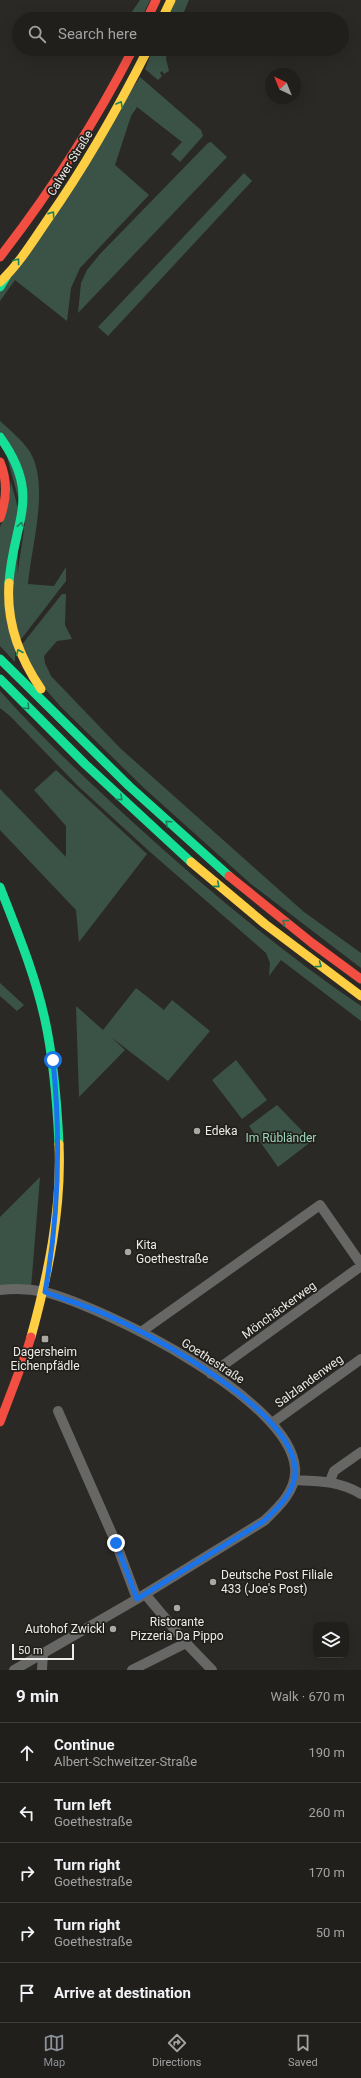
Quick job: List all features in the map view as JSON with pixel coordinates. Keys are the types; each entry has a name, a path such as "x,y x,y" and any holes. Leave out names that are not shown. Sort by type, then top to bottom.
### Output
{"main road":[{"path":"150,12 156,0"},
{"path":"165,12 171,0"},
{"name":"Calwer Straße","path":"0,257 52,186 94,122 129,56"},
{"name":"Calwer Straße","path":"0,287 3,279 74,181 123,98 144,56"},
{"path":"0,437 11,452 18,466 24,493 24,510 8,580 8,612 12,631 29,674 61,712 71,731"},
{"path":"0,462 6,479 7,491 5,504 0,518"},
{"path":"0,659 136,794 208,859 282,920 361,979"},
{"path":"0,679 94,774 176,849 273,930 361,996"},
{"path":"0,887 24,945 36,983 53,1060 58,1100 59,1180 53,1250 45,1292 28,1349 0,1422"}],"street":[{"path":"142,1332 320,1205 360,1269"},
{"name":"Mönchäckerweg","path":"211,1374 360,1269"},
{"name":"Goethestraße","path":"0,1290 22,1289 45,1292 108,1315 142,1332 211,1374 242,1396 272,1423 289,1447 294,1459 294,1480 284,1500 264,1521 141,1596 14,1670"},
{"name":"Salzlandenweg","path":"272,1423 361,1360"},
{"path":"58,1411 141,1596 212,1670"},
{"path":"330,1481 334,1471 361,1452"},
{"path":"294,1480 330,1481 350,1488 361,1494"},
{"path":"132,1670 186,1643"},
{"path":"42,1670 43,1653"}],"green space":[{"path":"140,0 150,0 144,12 132,12"},
{"path":"175,0 189,0 184,12 169,12"},
{"path":"150,56 167,56 169,71 164,74 162,71 160,73 162,76 158,80 145,69"},
{"path":"140,77 201,130 203,136 180,162 171,154 182,142 137,107 131,116 115,165 149,195 80,268 71,288 67,321 15,280 0,301 0,291"},
{"path":"211,142 227,157 78,313 81,283 87,270 100,254 208,143"},
{"path":"244,173 252,181 108,336 98,327"},
{"path":"0,421 20,439 30,452 36,466 39,482 38,517 28,584 54,586 66,567 66,581 19,642 12,610 25,523 0,431"},
{"path":"11,482 19,512 15,662 0,646 0,527 7,511"},
{"path":"62,594 66,594 65,625 72,639 57,641 44,656 45,663 51,676 120,748 304,912 361,953 361,968 251,884 145,789 61,707 40,683 20,647"},
{"path":"0,691 32,726 83,776 190,873 273,942 361,1006 361,1021 281,960 269,976 270,963 266,953 149,851 78,786 10,716 0,708"},
{"path":"56,770 147,854 79,942 76,910 0,830 0,789 66,857 66,826 34,790"},
{"path":"0,983 24,1005 17,1011 0,996"},
{"path":"136,988 164,1010 172,1000 210,1031 168,1081 111,1037 125,1050 79,1097 76,1006 103,1030"},
{"path":"236,1060 267,1100 242,1119 212,1080"},
{"name":"Im Rübländer","path":"277,1105 312,1141 278,1167 249,1126"},
{"path":"40,1177 31,1288 0,1289 0,1217"}],"traffic: fast":[{"path":"0,287 6,277"},
{"path":"0,437 13,458 20,476 23,493 22,509 9,583"},
{"path":"0,659 129,786 229,876"},
{"path":"0,679 85,764 191,862"},
{"path":"0,887 31,969 45,1020 55,1082 59,1144"}],"traffic: slow":[{"path":"165,12 171,0"},
{"path":"0,282 26,252 62,199 113,114 144,56"},
{"path":"9,583 12,626 20,652 41,689"},
{"path":"191,862 265,924 361,996"},
{"path":"31,1337 43,1290 56,1217 59,1144"}],"traffic: jam":[{"path":"150,12 156,0"},
{"path":"0,257 37,207 88,130 129,56"},
{"path":"0,462 3,469 6,490 0,518"},
{"path":"229,876 312,943 361,979"},
{"path":"0,1422 31,1337"}],"place":[{"name":"Edeka","path":"197,1131"},
{"name":"Kita Goethestraße","path":"128,1252"},
{"name":"Dagersheim Eichenpfädle","path":"45,1339"},
{"name":"Deutsche Post Filiale 433 (Joe's Post)","path":"213,1582"},
{"name":"Ristorante Pizzeria Da Pippo","path":"177,1608"},
{"name":"Autohof Zwickl","path":"113,1629"}],"route":[{"path":"53,1060 58,1100 59,1180 53,1250 45,1292 108,1315 163,1344 211,1374 242,1396 277,1428 283,1435 294,1459 294,1480 290,1491 276,1510 264,1521 137,1599 116,1543"}]}
